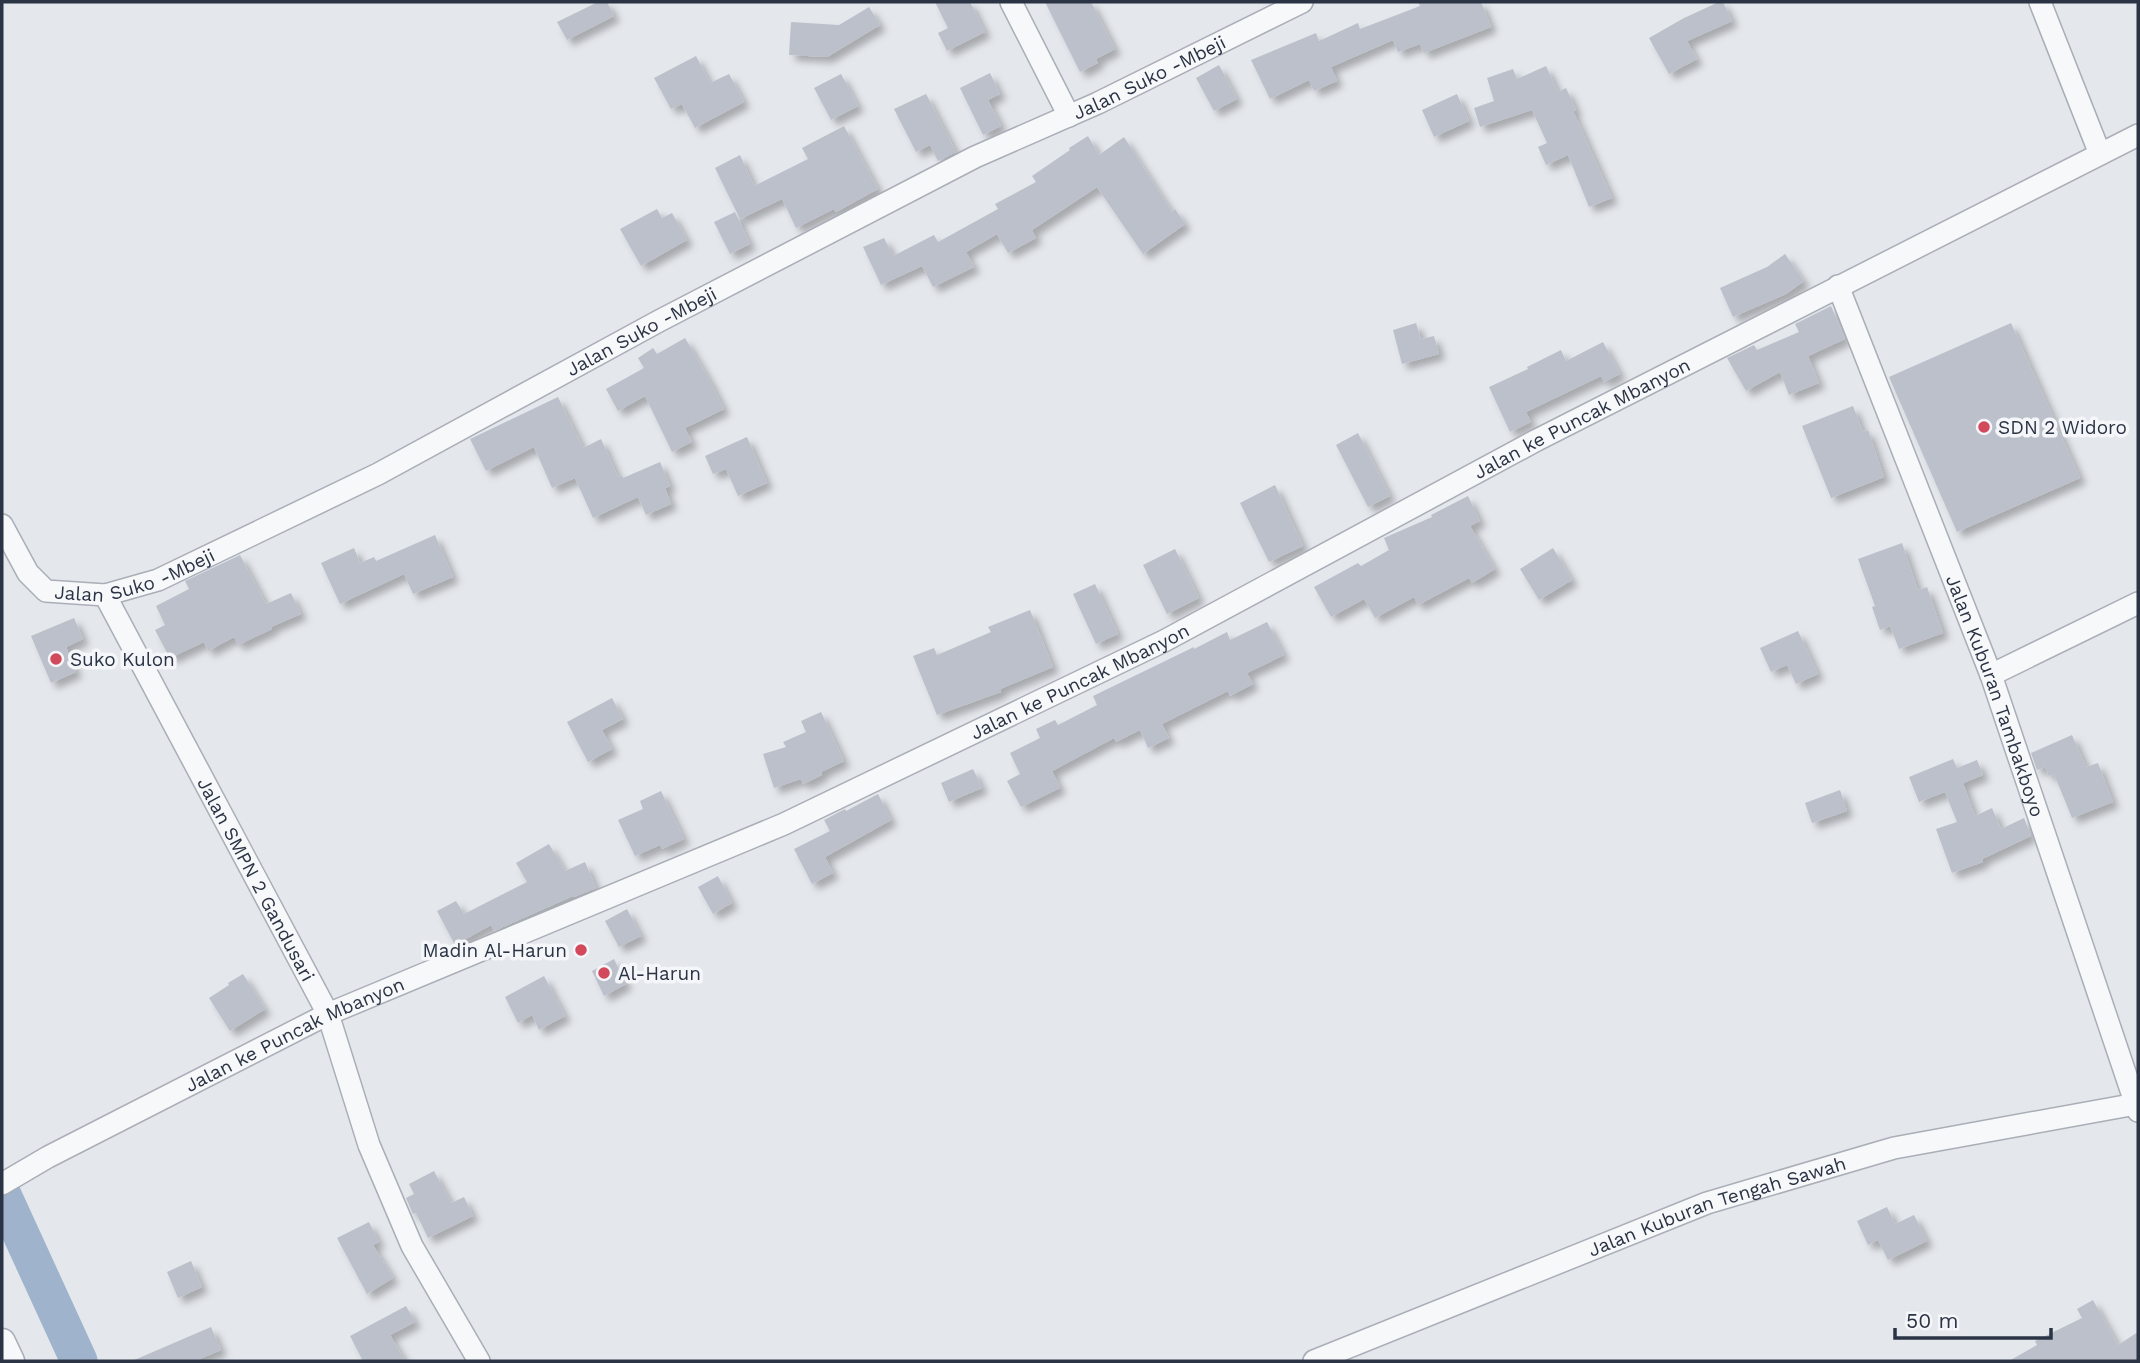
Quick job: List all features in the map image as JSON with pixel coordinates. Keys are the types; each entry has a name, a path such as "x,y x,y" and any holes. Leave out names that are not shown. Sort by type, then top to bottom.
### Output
{"street":[{"path":"1011,2 1069,116"},
{"name":"Jalan Suko -Mbeji","path":"2,525 28,573 46,591 105,595 159,580 378,474 659,321 975,157 1069,116 1302,2"},
{"path":"2040,2 2100,154"},
{"name":"Jalan ke Puncak Mbanyon","path":"2,1184 48,1157 328,1014 809,813 1164,641 1537,440 2138,135"},
{"name":"Jalan Kuburan Tambakboyo","path":"1838,286 1991,675 2137,1108"},
{"name":"Jalan SMPN 2 Gandusari","path":"105,595 328,1014 369,1146 411,1246 480,1361"},
{"path":"1991,675 2138,603"},
{"name":"Jalan Kuburan Tengah Sawah","path":"1314,1361 1707,1203 1894,1148 2137,1108"},
{"path":"2,1342 11,1361"}],"building":[{"path":"598,2 607,2 614,16 567,40 557,22"},
{"path":"935,2 970,2 985,32 947,51 938,33 948,28"},
{"path":"1045,2 1091,2 1115,49 1096,59 1098,63 1080,72"},
{"path":"1418,2 1481,2 1491,27 1424,53 1420,44 1398,52 1393,40 1331,67 1337,81 1314,91 1309,80 1270,99 1251,60 1316,33 1319,41 1358,23 1360,29 1420,6"},
{"path":"1723,2 1732,21 1687,41 1697,59 1669,74 1649,38"},
{"path":"869,7 880,25 827,57 789,55 791,22 839,25"},
{"path":"696,56 710,83 729,74 744,102 695,128 682,104 671,109 654,78"},
{"path":"1219,65 1237,99 1214,111 1196,78"},
{"path":"1546,66 1558,92 1566,88 1576,110 1573,111 1612,198 1589,207 1568,155 1546,165 1538,147 1547,143 1532,110 1480,127 1474,108 1494,101 1487,78 1513,69 1517,79"},
{"path":"990,73 1000,94 988,100 1001,126 983,135 960,88"},
{"path":"841,74 858,106 831,120 814,88"},
{"path":"926,94 956,152 938,161 930,145 916,152 894,109"},
{"path":"1457,94 1469,121 1434,137 1422,110"},
{"path":"844,126 878,189 836,212 834,209 796,228 782,199 740,219 715,168 740,155 754,186 808,159 802,148"},
{"path":"1088,136 1099,155 1124,137 1172,212 1175,209 1185,224 1143,254 1097,187 1032,230 1036,238 1008,253 997,234 966,252 974,267 933,287 922,266 881,285 863,247 884,238 893,256 934,235 938,242 998,209 995,204 1036,182 1032,176"},
{"path":"657,209 662,218 672,213 687,240 641,266 620,229"},
{"path":"735,212 750,244 730,254 714,222"},
{"path":"1785,254 1804,281 1786,294 1733,317 1720,288 1767,267"},
{"path":"1831,306 1845,339 1808,356 1819,383 1789,395 1780,372 1746,391 1727,358 1754,345 1757,350 1799,332 1795,324"},
{"path":"1416,323 1421,339 1434,336 1439,354 1402,364 1393,330"},
{"name":"SDN 2 Widoro","path":"2011,323 2080,478 1957,532 1889,377"},
{"path":"685,338 724,409 685,428 692,442 672,452 645,396 618,411 606,389 644,368 638,358 653,348 657,354"},
{"path":"1603,342 1620,374 1604,382 1601,376 1526,412 1531,422 1510,432 1489,387 1561,350 1566,361"},
{"path":"558,397 583,448 601,439 618,477 622,475 623,478 660,462 670,486 665,488 671,504 646,515 638,497 593,518 575,478 552,488 534,447 486,471 470,439"},
{"path":"1853,406 1863,432 1868,430 1884,477 1831,498 1802,426"},
{"path":"1358,433 1390,496 1368,507 1336,445"},
{"path":"747,437 767,483 738,496 726,469 713,474 705,456"},
{"path":"1275,485 1303,546 1269,562 1240,503"},
{"path":"1468,496 1480,521 1470,526 1495,569 1472,583 1469,578 1418,605 1414,597 1375,618 1364,599 1331,617 1314,587 1389,550 1384,538 1432,517 1431,515"},
{"path":"435,535 453,577 413,594 404,574 340,604 321,563 354,548 360,563 374,557 376,561"},
{"path":"1902,543 1918,590 1927,587 1943,633 1899,649 1890,626 1880,630 1872,607 1875,606 1858,559"},
{"path":"1553,548 1572,580 1539,600 1520,569"},
{"path":"1175,549 1199,598 1167,614 1143,565"},
{"path":"240,555 266,604 291,593 301,614 238,645 234,637 208,651 204,642 170,658 155,630 165,625 156,606 189,589 185,581"},
{"path":"1095,584 1118,634 1096,644 1073,594"},
{"path":"1030,610 1053,667 1000,689 1001,692 937,715 913,656 934,648 937,655 991,632 988,627"},
{"name":"Suko Kulon","path":"74,618 83,639 66,647 76,672 51,683 31,636"},
{"path":"1267,622 1284,655 1247,673 1253,684 1230,696 1228,691 1162,724 1169,738 1148,748 1140,730 1116,742 1114,738 1052,771 1060,788 1021,807 1007,781 1020,774 1010,753 1040,738 1036,729 1055,720 1058,725 1097,705 1093,696 1194,647 1227,632 1230,640"},
{"path":"1798,631 1818,674 1796,684 1787,665 1771,672 1760,648"},
{"path":"612,698 623,719 602,730 612,749 588,762 567,722"},
{"path":"821,712 844,761 803,784 801,779 774,788 763,754 786,747 783,742 806,732 801,721"},
{"path":"2072,735 2086,767 2098,763 2113,802 2072,818 2054,774 2049,776 2045,767 2037,770 2031,753"},
{"path":"1953,759 1957,768 1977,760 1983,775 1963,783 1975,816 1992,808 2001,829 2024,818 2031,836 1982,859 1983,862 1952,873 1936,829 1957,822 1945,792 1919,802 1909,777"},
{"path":"973,769 982,788 949,802 941,783"},
{"path":"1840,790 1847,811 1812,823 1805,803"},
{"path":"661,791 684,839 662,849 660,845 635,856 618,820 643,809 640,801"},
{"path":"878,794 891,820 825,857 833,873 812,884 794,849 830,831 824,820"},
{"path":"549,844 565,871 585,862 596,888 494,931 491,925 455,945 437,911 456,901 464,914 527,882 516,863"},
{"path":"718,876 732,903 713,914 698,887"},
{"path":"627,909 641,936 619,947 605,921"},
{"name":"Al-Harun","path":"614,959 626,984 604,996 592,971"},
{"path":"243,974 265,1009 230,1031 209,998"},
{"path":"544,976 565,1016 539,1030 532,1015 518,1023 505,997"},
{"path":"434,1171 451,1203 464,1197 473,1216 428,1238 406,1198 414,1194 409,1184"},
{"path":"1887,1207 1895,1224 1914,1215 1927,1241 1888,1260 1878,1240 1868,1245 1857,1221"},
{"path":"369,1222 379,1242 373,1245 393,1278 367,1294 337,1238"},
{"path":"191,1261 202,1287 178,1298 167,1272"},
{"path":"2093,1300 2118,1345 2138,1332 2138,1361 2009,1361 2037,1345 2035,1341 2082,1318 2077,1309"},
{"path":"406,1306 415,1322 390,1335 405,1361 363,1361 350,1336"},
{"path":"211,1327 221,1350 195,1361 132,1361"}],"waterway":[{"path":"2,1193 79,1361"}],"place":[{"name":"SDN 2 Widoro","path":"1984,427"},
{"name":"Suko Kulon","path":"56,659"},
{"name":"Madin Al-Harun","path":"581,950"},
{"name":"Al-Harun","path":"604,973"}]}
